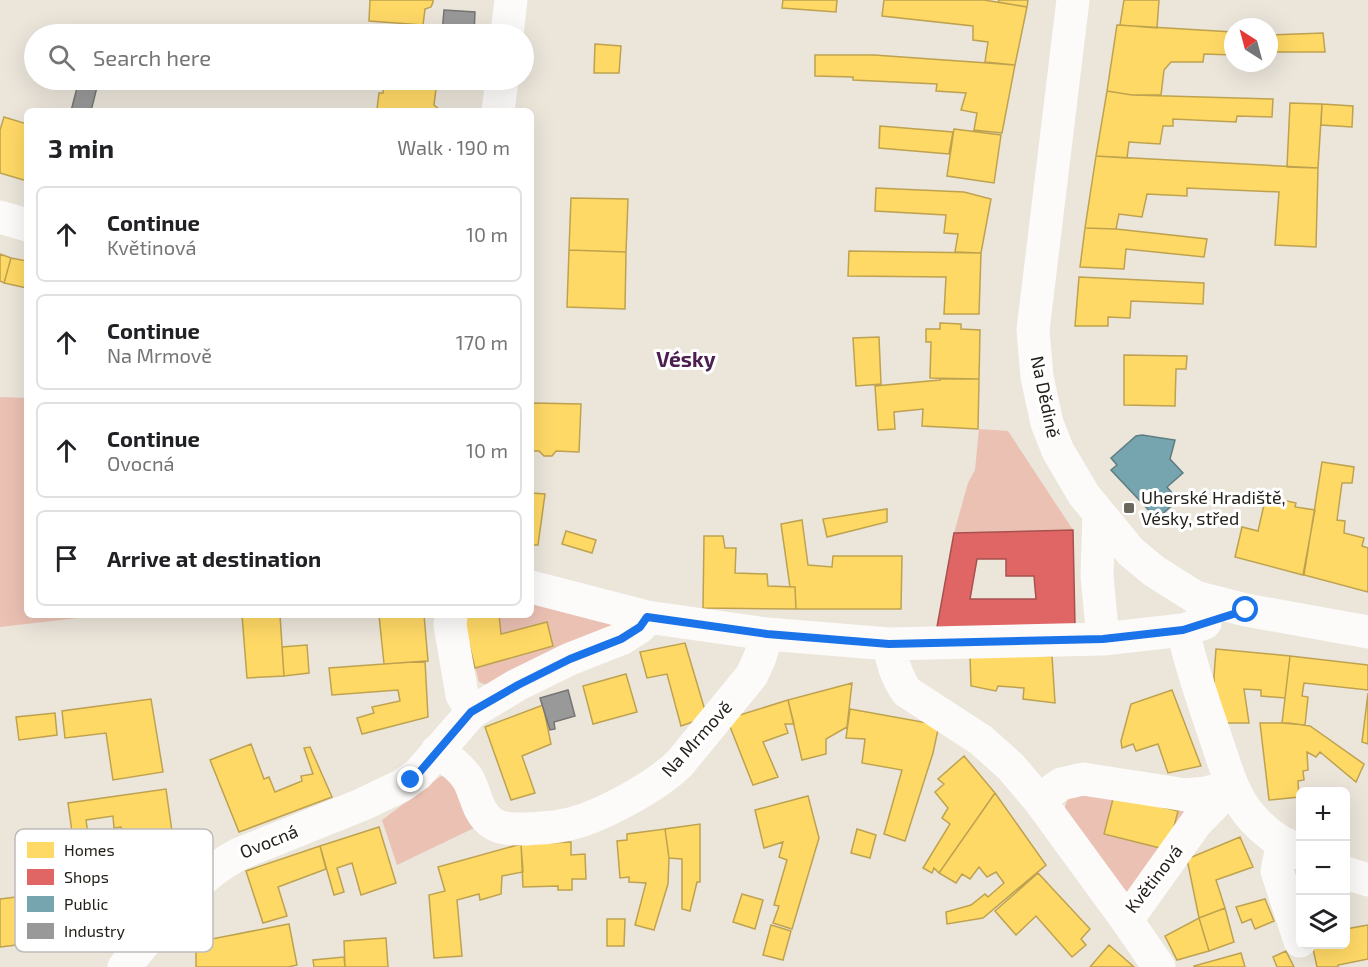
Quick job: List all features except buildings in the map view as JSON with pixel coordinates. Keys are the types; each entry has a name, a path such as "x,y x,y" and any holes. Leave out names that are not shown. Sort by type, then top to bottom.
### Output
{"street":[{"path":"508,24 511,0"},
{"name":"Na Dědině","path":"1073,0 1034,330 1037,377 1058,451 1084,495 1131,552 1154,571 1195,597 1246,610 1368,632"},
{"path":"498,108 501,90"},
{"path":"0,217 24,224"},
{"path":"1099,513 1097,575 1103,639"},
{"path":"534,588 647,617 767,634 889,644 1103,639 1183,630 1246,610"},
{"path":"438,751 471,712 570,659 621,639 640,627 647,617"},
{"path":"451,618 462,694 471,712"},
{"path":"1183,630 1191,667 1232,786 1250,815 1293,848 1280,856 1277,871 1296,928"},
{"name":"Na Mrmově","path":"438,751 468,778 489,822 512,830 565,825 582,820 644,790 670,773 680,763 752,675 767,634"},
{"name":"Květinová","path":"889,644 893,664 907,692 996,751 1039,800 1126,919 1197,823 1232,786"},
{"name":"Ovocná","path":"213,870 224,861 239,854 386,794 418,774 438,751"},
{"path":"1039,800 1061,784 1083,779 1186,795 1206,793 1232,786"},
{"path":"1350,874 1368,880"},
{"path":"1126,919 1159,967"},
{"path":"1303,949 1310,967"},
{"name":"Ovocná","path":"124,967 137,952"}],"shaded area":[{"path":"0,397 24,398 24,618 78,618 0,627"},
{"path":"979,429 1008,431 1073,530 954,533 968,483 975,470"},
{"path":"534,596 617,623 490,686 479,682 463,618 534,618"},
{"path":"441,776 450,779 474,828 397,865 382,820"},
{"path":"1090,788 1185,805 1191,811 1189,817 1170,840 1178,811 1114,795 1104,834 1168,850 1154,875 1135,891 1116,891 1067,824 1065,810 1068,800 1077,792"}],"place":[{"name":"Uherské Hradiště, Vésky, střed","path":"1129,508"}],"district":[{"name":"Vésky","path":"686,360"}],"route":[{"path":"411,780 471,712 570,659 621,639 640,627 647,617 767,634 889,644 1103,639 1183,630 1246,610"}]}
